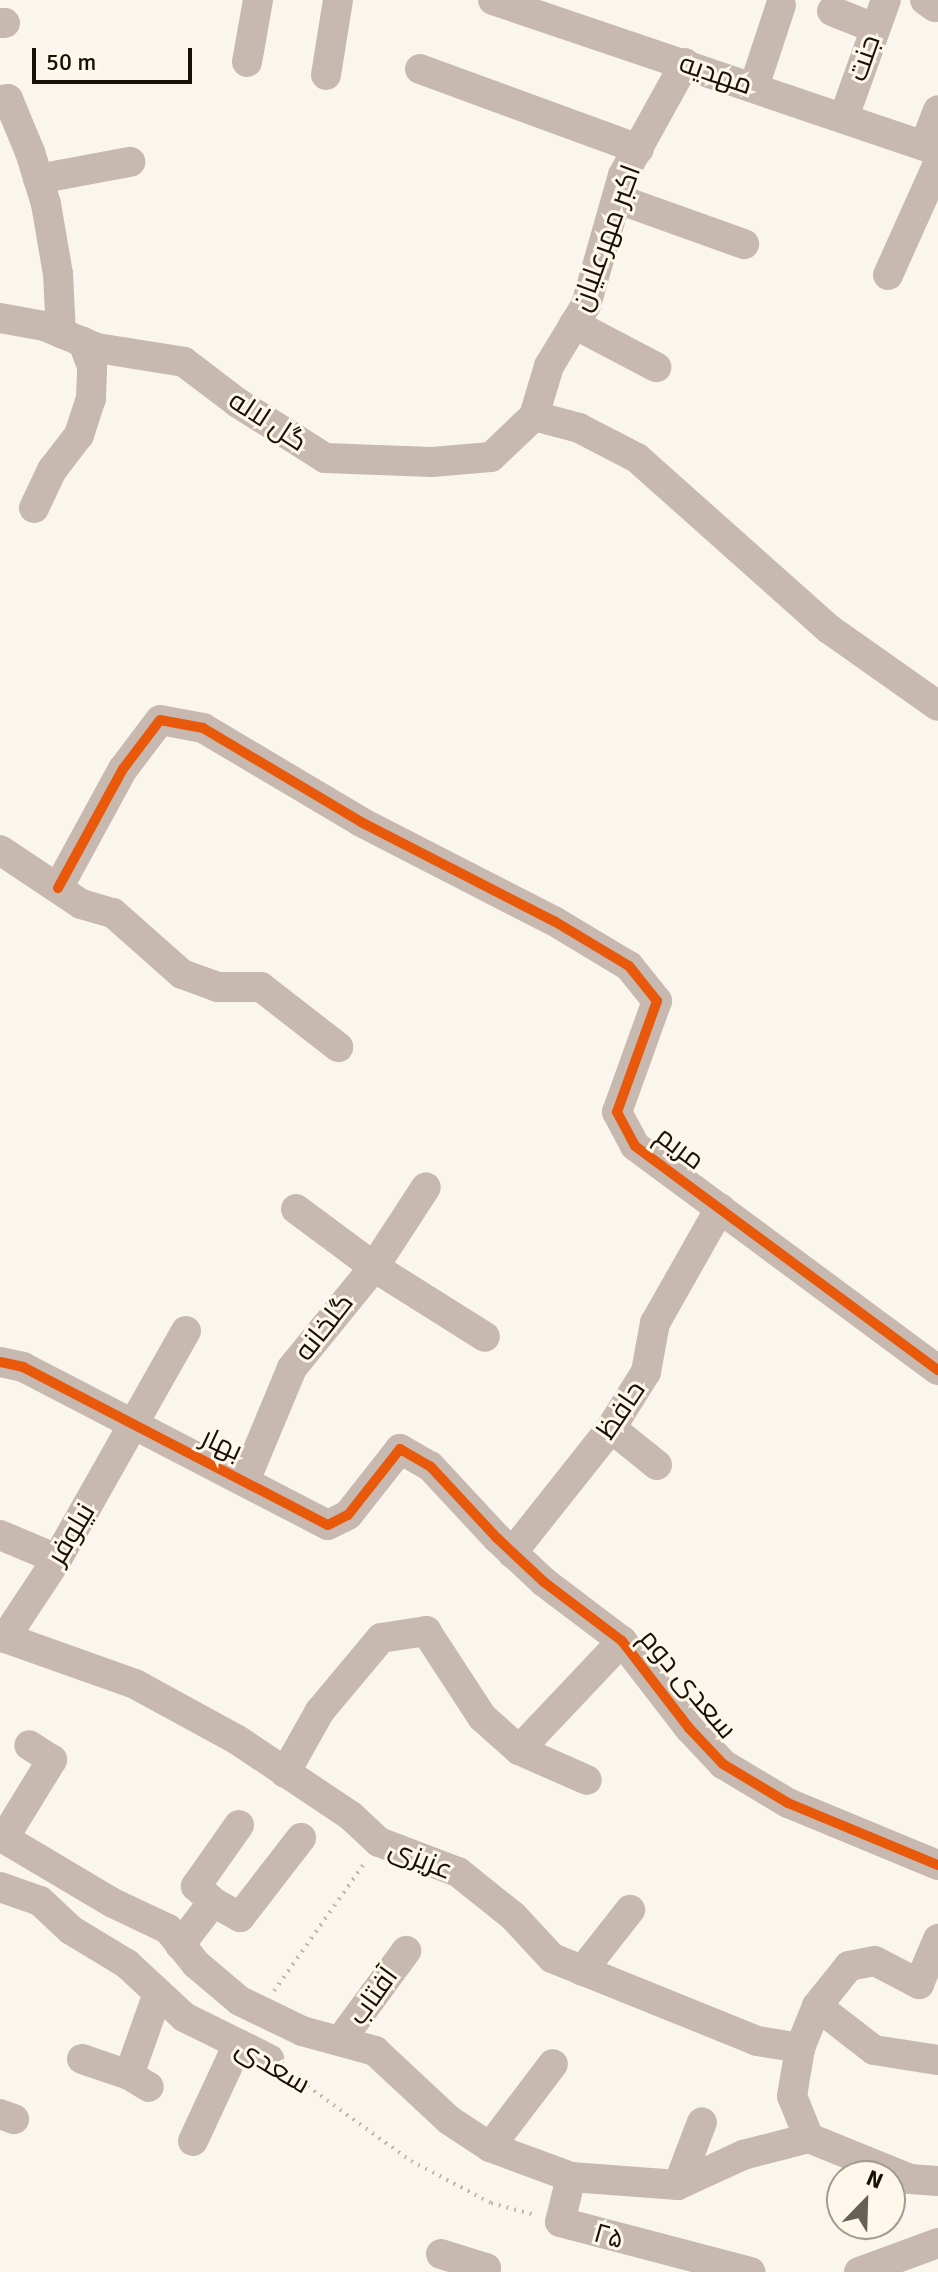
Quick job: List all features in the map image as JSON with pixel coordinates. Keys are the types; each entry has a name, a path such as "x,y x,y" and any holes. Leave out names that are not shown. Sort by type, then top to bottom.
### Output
{"street":[{"path":"247,62 258,0"},
{"path":"326,75 338,0"},
{"name":"مهدیه","path":"493,0 844,117 934,153"},
{"name":"جنت","path":"844,117 886,0"},
{"path":"925,0 935,7 938,4"},
{"path":"754,87 781,5"},
{"path":"832,11 874,28"},
{"name":"اکبر مهرعلیان","path":"534,416 549,366 586,305 623,175 685,63"},
{"path":"420,69 639,149"},
{"path":"4,99 38,179 72,338 92,366 91,399 79,435 52,470 34,508"},
{"path":"888,275 934,153 938,110"},
{"path":"38,179 130,162"},
{"path":"618,199 744,244"},
{"name":"گل لاله","path":"0,318 44,326 97,348 184,362 238,403 325,458 432,462 491,457 534,416"},
{"path":"574,324 656,367"},
{"path":"534,416 579,428 637,458 829,629 938,706"},
{"name":"مریم","path":"58,888 123,769 160,720 203,728 297,786 554,921 629,966 657,1001 617,1112 635,1146 938,1370"},
{"path":"0,850 81,904 113,913 182,974 217,987 261,987 338,1047"},
{"name":"گلخانه","path":"245,1481 292,1368 374,1267 426,1187"},
{"name":"حافظ","path":"512,1553 611,1428 646,1372 655,1323 720,1208"},
{"path":"296,1209 374,1267 485,1337"},
{"name":"نیلوفر","path":"2,1637 57,1559 186,1331"},
{"name":"بهار","path":"0,1362 23,1367 328,1525 348,1515 400,1449"},
{"path":"611,1428 657,1465"},
{"name":"سعدی دوم","path":"400,1449 430,1466 512,1553 544,1582 622,1641 689,1728 723,1764 788,1803 938,1865"},
{"path":"0,1535 57,1559"},
{"path":"285,1773 320,1711 381,1638 426,1631 482,1717 519,1750 587,1780"},
{"name":"عزیزی","path":"2,1637 135,1684 236,1739 351,1816 379,1842 458,1872 513,1916 552,1958 757,2041 800,2048"},
{"path":"519,1750 622,1641"},
{"path":"29,1745 52,1760 2,1837 113,1903 168,1929 196,1964 250,2007 375,2051 449,2120 490,2147 571,2177 678,2185 743,2155 809,2138 910,2179 938,2181"},
{"path":"239,1825 196,1886 213,1902 240,1917 301,1838"},
{"name":"سعدی","path":"0,1887 40,1901 71,1930 127,1964 184,2017 269,2059"},
{"path":"180,1945 213,1902"},
{"path":"582,1971 630,1910"},
{"path":"809,2138 792,2096 800,2048 817,2006 849,1966 875,1961 919,1984 938,1939"},
{"name":"آفتاب","path":"340,2041 406,1951"},
{"path":"82,2059 139,2081 158,1993"},
{"path":"817,2006 874,2050 938,2060"},
{"path":"193,2141 228,2039 250,2007"},
{"path":"490,2147 553,2064"},
{"path":"678,2185 702,2122"},
{"path":"560,2222 571,2177"},
{"name":"۲۵","path":"560,2222 751,2272"},
{"path":"859,2272 938,2243"},
{"path":"441,2254 486,2268 485,2272"}],"path":[{"path":"250,2007 379,1842"}],"cycle path":[{"path":"58,888 123,769 160,720 203,728 361,822 554,921 629,966 657,1001 617,1112 635,1146 938,1370"},
{"path":"0,1362 23,1367 328,1525 348,1515 400,1449 430,1466 497,1538 544,1582 622,1641 689,1728 723,1764 788,1803 938,1865"}]}
